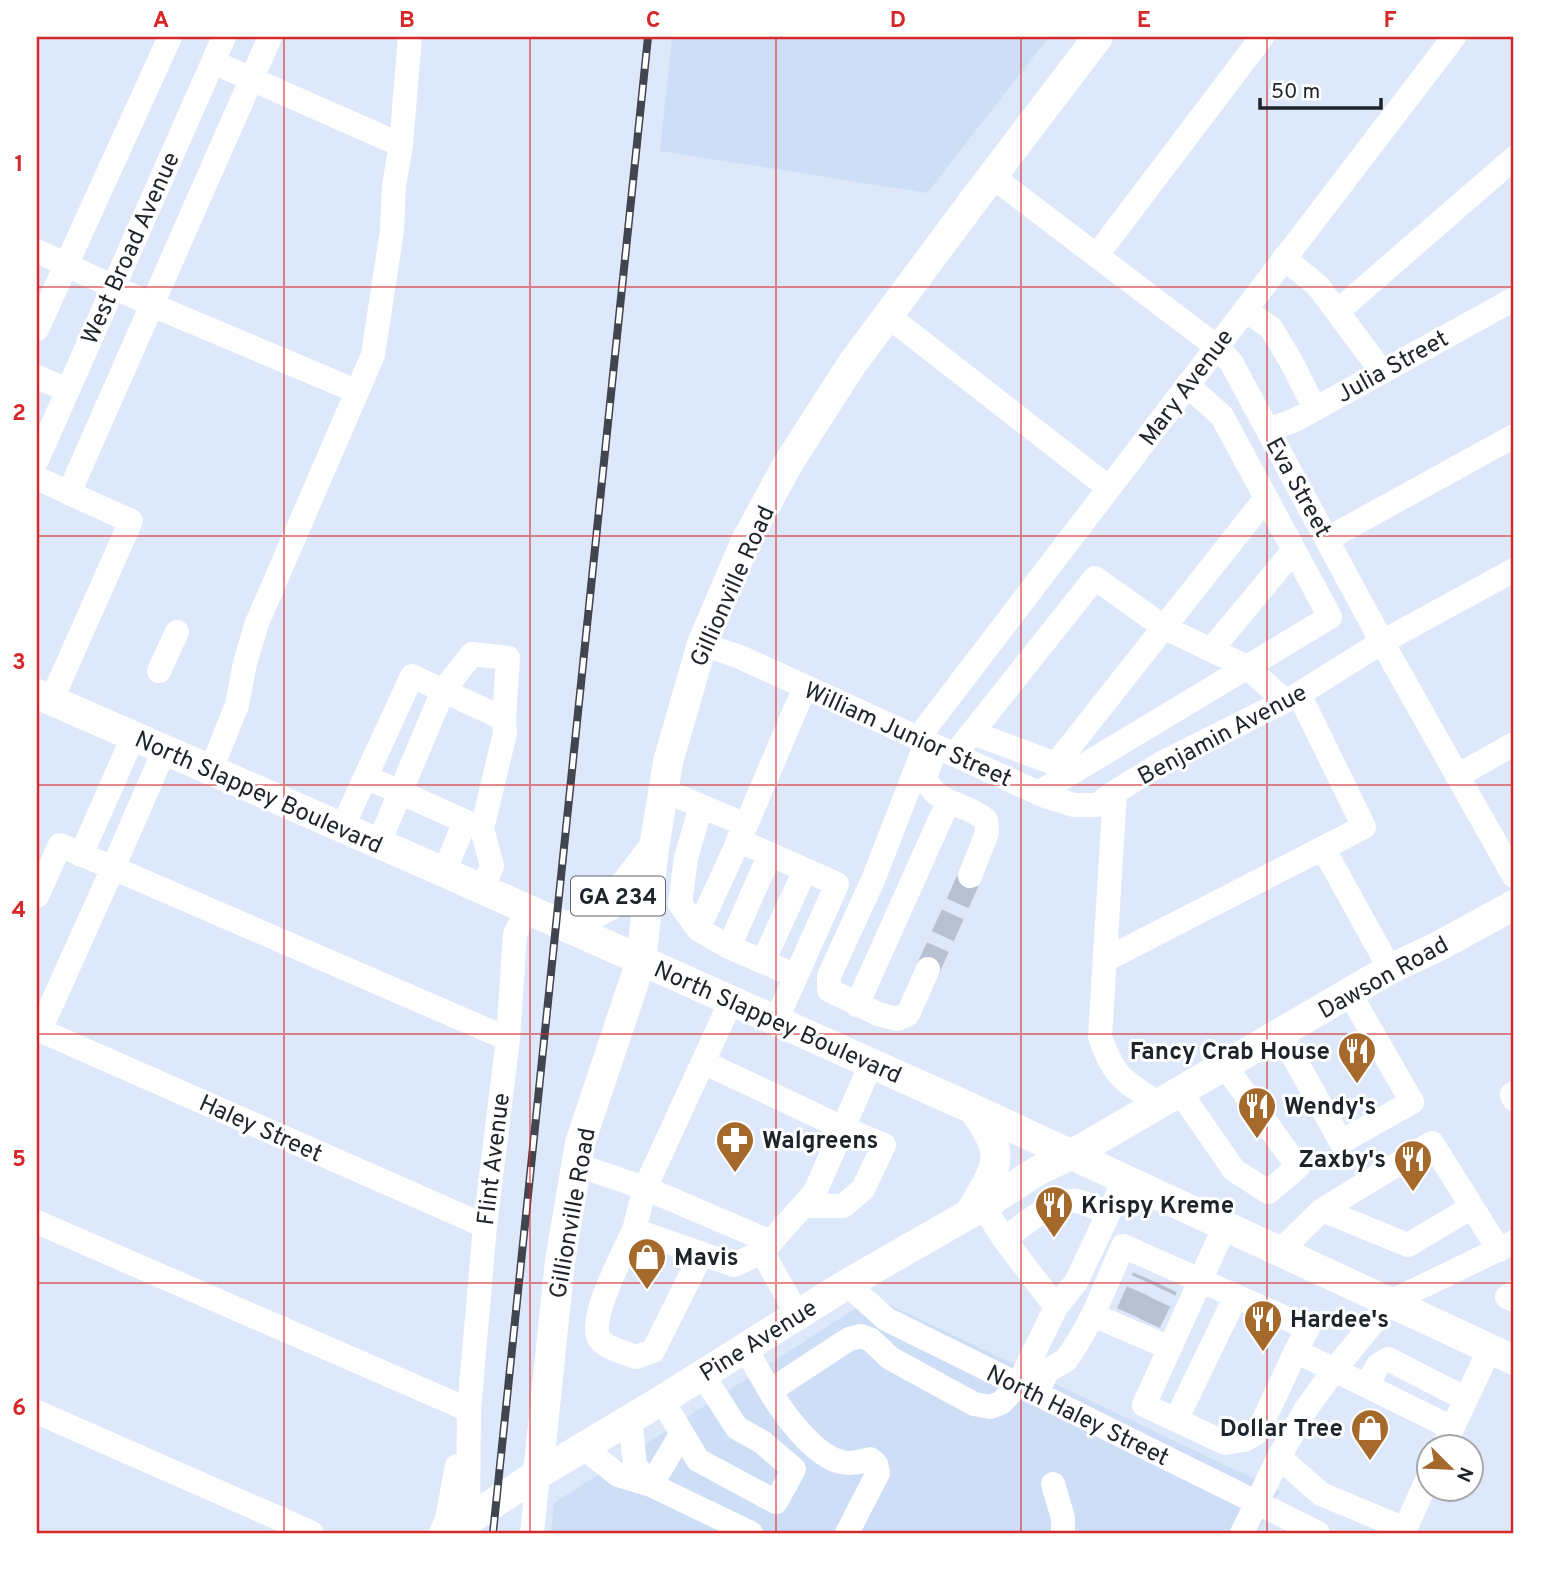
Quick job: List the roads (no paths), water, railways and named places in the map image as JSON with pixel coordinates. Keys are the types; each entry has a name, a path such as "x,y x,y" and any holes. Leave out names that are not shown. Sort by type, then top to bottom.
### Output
{"main road":[{"name":"Gillionville Road","path":"538,1474 560,1261 580,1143 641,961 653,848 663,790 674,735 702,643 746,541 789,461 852,364 1098,37"},
{"name":"North Slappey Boulevard","path":"44,697 776,1021 1502,1354"},
{"name":"GA 234","path":"568,928 610,905 653,848"},
{"name":"Dawson Road","path":"1072,1155 1390,969 1440,946 1514,905"},
{"path":"973,1110 993,1141 997,1161 976,1209"},
{"name":"Pine Avenue","path":"453,1529 847,1284 1039,1170 1072,1155"}],"street":[{"path":"37,329 170,37"},
{"name":"West Broad Avenue","path":"37,460 43,433 68,390 224,37"},
{"path":"69,493 270,37"},
{"path":"210,772 237,705 245,663 257,623 373,355 393,230 394,186 401,145 410,37"},
{"path":"1097,255 1262,37"},
{"name":"Mary Avenue","path":"934,745 1108,488 1454,37"},
{"path":"213,62 401,145"},
{"path":"1338,311 1514,158"},
{"name":"Eva Street","path":"993,177 1217,347 1231,362 1382,642 1514,876"},
{"path":"37,251 152,305 356,391"},
{"path":"1284,258 1318,286 1382,372"},
{"name":"Julia Street","path":"1268,430 1295,420 1514,299"},
{"path":"1245,310 1271,328 1315,409"},
{"path":"888,316 1108,488"},
{"path":"37,377 68,390"},
{"path":"973,733 1065,767 1247,667 1330,617 1222,416 1187,385"},
{"path":"1327,539 1514,436"},
{"path":"37,478 131,521 44,697"},
{"path":"1038,793 1065,767 1165,628 1266,498"},
{"path":"1211,650 1294,550"},
{"name":"Benjamin Avenue","path":"1170,1098 1120,1078 1109,1061 1100,1037 1115,792 1162,763 1292,698 1382,642 1514,570"},
{"path":"928,969 908,1014 897,1019 878,1014 829,990 829,975 934,745 973,733 1095,578 1165,628 1247,667 1292,698 1364,827 1105,960"},
{"path":"159,671 177,632"},
{"name":"William Junior Street","path":"702,643 740,657 1038,793 1074,805 1097,805 1115,792"},
{"path":"378,845 443,691 472,654 508,658 505,733 473,825 444,872"},
{"path":"342,828 412,676 504,719"},
{"path":"698,929 806,687"},
{"path":"81,855 133,737"},
{"path":"1457,776 1514,744"},
{"path":"934,745 925,777 930,790 948,802 977,812 986,820 988,833 970,876"},
{"path":"39,1029 164,751"},
{"path":"366,777 473,825 492,866 482,889"},
{"path":"663,790 701,806 771,854 836,884 776,1021"},
{"path":"856,1004 948,802"},
{"path":"701,806 687,858 680,904 698,929 729,947 796,976"},
{"path":"37,896 60,845 508,1039"},
{"path":"1323,848 1390,969"},
{"path":"729,947 771,854"},
{"path":"763,962 805,870"},
{"name":"Flint Avenue","path":"453,1529 469,1410 485,1226 508,1039 515,934 527,910"},
{"path":"1281,1034 1340,1142 1412,1102 1350,994"},
{"path":"701,1255 653,1351 636,1357 601,1341 595,1331 598,1313 634,1230 646,1188 731,1001"},
{"name":"Haley Street","path":"39,1029 485,1226"},
{"path":"703,1062 884,1145 863,1189 843,1206 803,1206"},
{"path":"634,1230 734,1265 766,1247 815,1192 871,1064"},
{"path":"1170,1098 1234,1170 1268,1192 1298,1167 1225,1066"},
{"path":"1514,1093 1514,1099"},
{"path":"1242,1533 1306,1409 1390,1302 1507,1246 1472,1207 1432,1143 1322,1210 1280,1251"},
{"path":"577,1165 646,1188 766,1247 798,1315"},
{"path":"1028,1390 1056,1307 1076,1282 1125,1179"},
{"path":"1004,1239 1049,1208 1066,1202 1077,1201 1104,1220"},
{"path":"1322,1210 1408,1245 1472,1207"},
{"path":"976,1209 1004,1239 1056,1307"},
{"path":"1028,1272 1057,1280 1065,1278 1091,1233 1104,1220"},
{"path":"37,1222 469,1410"},
{"path":"1127,1439 1225,1226"},
{"path":"770,1391 849,1339 861,1336 872,1340 890,1358 974,1404 990,1407 1028,1390 1047,1371 1066,1360 1093,1315 1123,1246 1159,1273 1200,1281 1308,1328 1258,1432 1244,1440 1225,1443 1144,1405"},
{"name":"North Haley Street","path":"847,1284 886,1319 1318,1533"},
{"path":"1514,1292 1507,1297 1514,1300"},
{"path":"1176,1420 1236,1296"},
{"path":"1093,1315 1135,1325 1170,1348"},
{"path":"872,1340 886,1319"},
{"path":"745,1348 782,1412 815,1447 839,1462 853,1464 870,1459 876,1464 878,1473 847,1533"},
{"path":"1296,1351 1367,1386 1442,1434"},
{"path":"1450,1434 1466,1399 1502,1354"},
{"path":"1367,1386 1378,1365 1388,1359 1466,1399"},
{"path":"662,1400 698,1460 776,1502 794,1469 752,1443 702,1374"},
{"path":"37,1412 312,1533"},
{"path":"629,1418 635,1465 651,1485"},
{"path":"651,1485 681,1435"},
{"path":"583,1447 618,1475 651,1485 748,1532 763,1495"},
{"path":"1279,1457 1321,1494 1405,1529 1417,1504"},
{"path":"532,1533 538,1474"},
{"path":"1053,1484 1063,1518 1063,1533"}],"tunnel":[{"path":"928,969 970,876"},
{"path":"1128,1313 1144,1277"},
{"path":"1149,1323 1166,1287"}],"railway":[{"path":"493,1533 648,37"}],"place":[{"name":"Fancy Crab House","path":"1357,1085"},
{"name":"Wendy's","path":"1257,1140"},
{"name":"Walgreens","path":"735,1174"},
{"name":"Zaxby's","path":"1413,1193"},
{"name":"Krispy Kreme","path":"1054,1239"},
{"name":"Mavis","path":"647,1291"},
{"name":"Hardee's","path":"1263,1353"},
{"name":"Dollar Tree","path":"1370,1462"}]}
